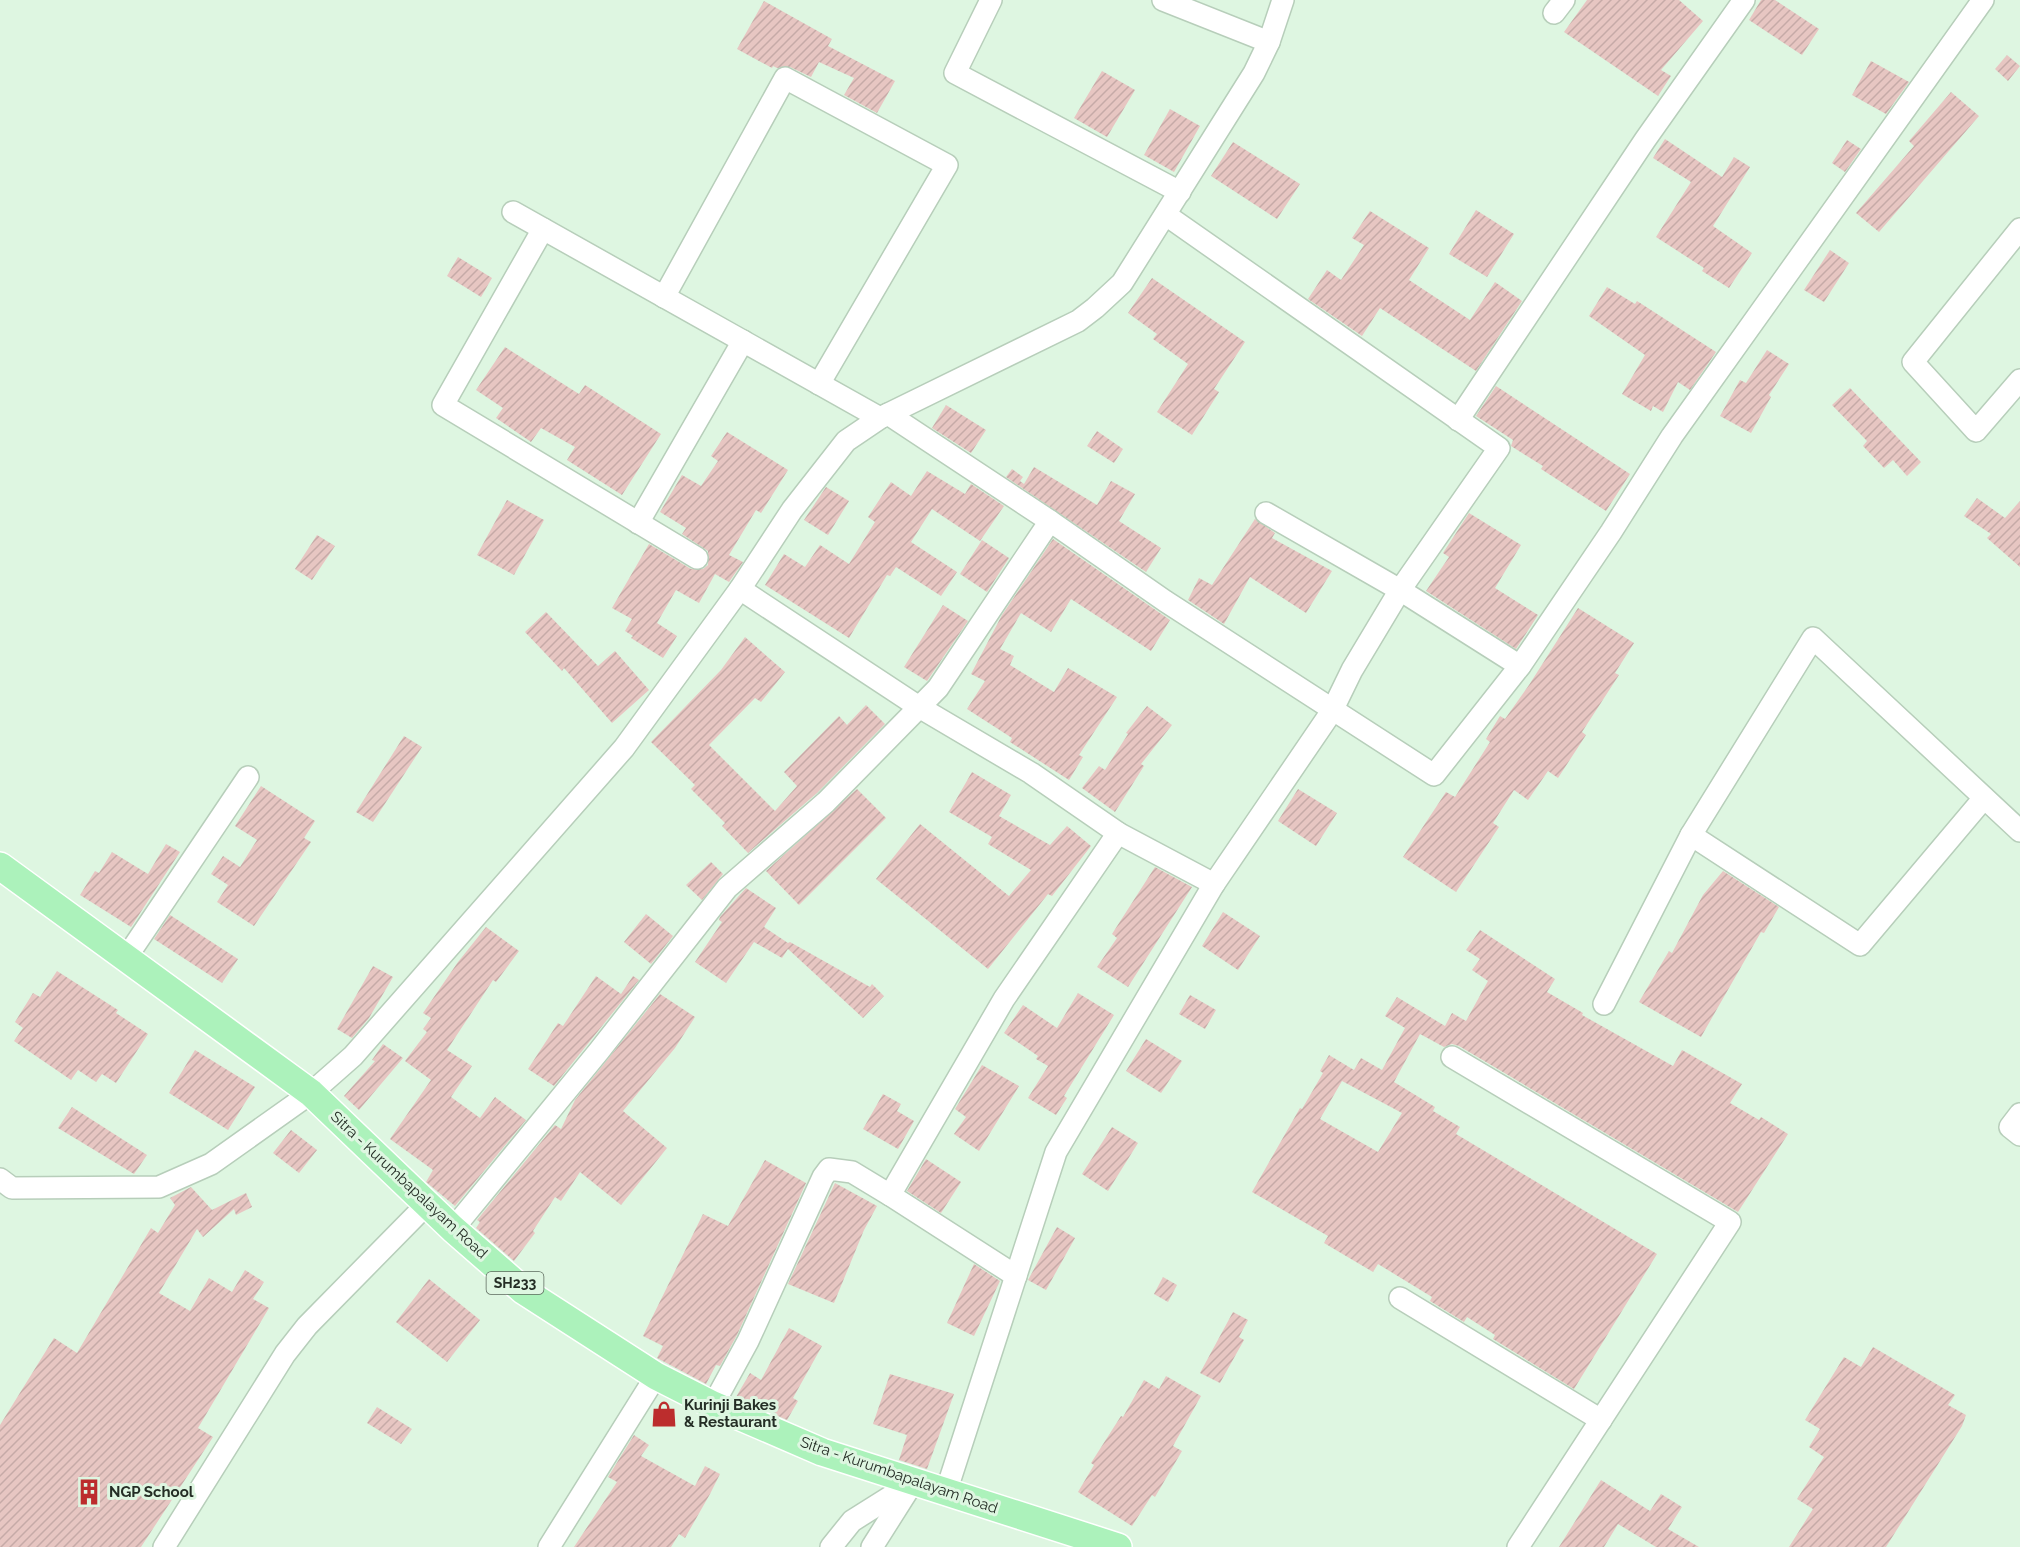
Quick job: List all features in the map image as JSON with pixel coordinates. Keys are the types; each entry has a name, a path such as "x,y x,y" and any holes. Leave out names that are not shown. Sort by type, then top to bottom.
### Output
{"main road":[{"name":"Sitra - Kurumbapalayam Road","path":"0,866 311,1094 453,1229 524,1291 656,1376 713,1405 822,1452 1119,1547"}],"street":[{"path":"991,0 955,73 1180,192"},
{"path":"1163,0 1269,42"},
{"path":"0,1179 12,1188 159,1187 211,1164 311,1094 353,1056 624,748 740,589 822,469 846,441 884,416 1078,321 1122,283 1254,73 1269,42 1283,0"},
{"path":"1458,420 1645,140 1744,0"},
{"path":"513,212 819,384 884,416 1050,521 1332,711 1434,775 1520,666 1611,532 1672,436 1983,0"},
{"path":"663,297 785,78 947,165 819,384"},
{"path":"946,1492 1056,1152 1214,884 1332,711 1352,670 1400,590 1499,448 1166,215"},
{"path":"543,229 443,405 697,558"},
{"path":"2020,229 1913,362 1976,431 2020,380"},
{"path":"638,523 743,341"},
{"path":"1266,513 1400,590 1520,666"},
{"path":"453,1229 599,1051 727,888 826,802 938,688 1050,521"},
{"path":"740,589 920,707 1031,773 1118,833 1214,884"},
{"path":"1604,1004 1691,836 1813,638 2020,831"},
{"path":"126,958 248,777"},
{"path":"1691,836 1860,945 1984,798"},
{"path":"890,1195 1005,999 1118,833"},
{"path":"1452,1057 1730,1222 1518,1547"},
{"path":"2020,1114 2010,1127 2020,1135"},
{"path":"713,1405 748,1341 822,1177 829,1169 852,1172 1016,1276"},
{"path":"164,1547 300,1336 428,1203"},
{"path":"1400,1298 1600,1420"},
{"path":"549,1547 656,1376"},
{"path":"831,1547 852,1521 914,1482"},
{"path":"872,1547 914,1482"}],"building":[{"path":"1587,0 1679,0 1703,21 1661,70 1671,76 1658,96 1564,32"},
{"path":"1761,0 1775,0 1819,29 1802,55 1749,20"},
{"path":"764,1 832,39 828,46 895,81 877,113 844,95 854,78 819,62 811,77 790,67 773,66 772,68 737,49"},
{"path":"2007,55 2020,66 2008,81 1995,69"},
{"path":"1871,61 1909,82 1886,114 1852,95"},
{"path":"1102,71 1135,90 1107,137 1074,118"},
{"path":"1951,92 1979,116 1879,232 1856,213 1914,146 1909,141"},
{"path":"1170,109 1200,126 1174,172 1144,155"},
{"path":"1665,139 1722,177 1734,157 1750,167 1713,226 1752,253 1729,288 1702,271 1704,268 1656,237 1691,182 1653,158"},
{"path":"1847,140 1861,149 1845,172 1832,163"},
{"path":"1233,142 1300,184 1277,219 1211,176"},
{"path":"1476,210 1514,234 1487,277 1449,254"},
{"path":"1370,211 1429,248 1409,280 1470,320 1495,282 1522,301 1476,371 1380,308 1362,336 1308,299 1327,270 1341,280 1364,245 1352,238"},
{"path":"1830,250 1849,263 1824,302 1804,290"},
{"path":"458,257 492,278 481,297 447,276"},
{"path":"1152,278 1245,342 1214,389 1219,392 1192,435 1157,412 1188,364 1153,339 1157,334 1128,313"},
{"path":"1607,287 1635,304 1637,301 1716,352 1690,390 1678,382 1663,412 1653,406 1651,411 1622,394 1645,355 1589,316"},
{"path":"505,347 579,394 585,385 661,434 622,495 567,460 575,447 541,428 531,442 496,418 503,408 476,390"},
{"path":"1767,350 1789,364 1769,395 1771,397 1751,433 1720,416 1740,380 1746,383"},
{"path":"1496,386 1630,474 1606,511 1541,469 1543,466 1511,446 1513,440 1476,416"},
{"path":"1850,388 1921,462 1907,476 1893,460 1884,468 1863,446 1867,441 1832,405"},
{"path":"946,405 986,430 971,453 932,428"},
{"path":"1097,431 1123,449 1114,463 1087,446"},
{"path":"727,432 788,470 761,513 756,510 729,555 743,562 729,582 715,574 699,603 676,590 657,623 677,636 663,658 631,638 633,636 625,631 632,619 612,608 649,544 691,569 703,569 708,565 708,551 682,534 686,528 660,512 682,475 701,486 718,461 711,456"},
{"path":"1034,467 1097,505 1111,481 1135,494 1119,521 1161,548 1146,572 1006,477 1012,469 1023,477 1020,481 1024,484"},
{"path":"927,471 965,494 971,484 1004,506 980,541 932,509 911,542 957,572 941,596 896,567 890,576 887,575 849,638 765,585 784,554 805,567 820,545 849,564 875,522 868,517 891,482 911,496"},
{"path":"826,487 849,501 828,535 804,520"},
{"path":"1977,498 2005,518 2020,501 2020,567 1987,538 1991,534 1964,516"},
{"path":"507,500 544,520 514,575 477,555"},
{"path":"1469,513 1521,545 1495,588 1538,615 1516,649 1426,591 1449,557 1443,553"},
{"path":"1255,519 1275,533 1272,538 1332,571 1306,613 1250,577 1224,624 1188,600 1199,578 1212,585"},
{"path":"317,535 335,546 312,580 295,569"},
{"path":"1053,539 1170,620 1151,651 1071,599 1051,632 1021,613 1000,649 1014,656 1010,665 1054,692 1068,668 1117,697 1079,755 1083,757 1069,780 1010,742 1012,738 967,709 985,681 971,674 1002,615"},
{"path":"982,540 1009,558 987,592 960,574"},
{"path":"943,605 968,621 927,681 904,667"},
{"path":"1578,608 1634,643 1615,673 1619,675 1582,732 1586,735 1558,778 1548,771 1528,800 1514,790 1493,823 1499,827 1456,892 1403,857 1446,792 1455,797 1490,742 1486,739 1500,716 1505,719"},
{"path":"546,612 598,666 615,651 649,690 612,723 564,668 562,671 525,632"},
{"path":"745,637 785,672 761,702 755,698 709,745 775,811 797,786 784,772 839,716 847,725 866,705 885,724 817,793 748,853 722,826 725,823 691,789 695,785 651,742 721,670"},
{"path":"1147,706 1172,725 1141,764 1144,766 1115,812 1082,788 1099,766 1105,770 1128,734 1126,733"},
{"path":"404,736 422,747 373,822 356,812"},
{"path":"972,772 1011,795 999,816 1050,845 1067,826 1091,846 1052,896 1048,894 988,969 876,879 920,824 1009,896 1031,870 988,844 992,837 949,812"},
{"path":"261,786 315,821 304,838 311,842 254,926 217,902 228,885 211,874 223,856 240,867 257,840 235,826"},
{"path":"857,789 886,818 799,905 766,871"},
{"path":"1298,789 1337,813 1316,846 1278,821"},
{"path":"166,844 180,852 131,927 80,895 95,871 99,873 112,852 148,874"},
{"path":"711,862 723,874 702,900 686,885"},
{"path":"1155,867 1192,887 1128,987 1097,967 1117,938 1112,934"},
{"path":"1723,871 1779,907 1764,933 1761,932 1701,1037 1639,1002 1669,951 1672,953 1703,895"},
{"path":"746,888 776,908 764,927 788,943 790,942 870,987 872,984 884,996 863,1018 788,949 782,958 754,942 726,983 695,962 722,922 719,920 720,917"},
{"path":"1223,912 1260,936 1238,970 1202,946"},
{"path":"646,914 673,936 651,964 624,942"},
{"path":"170,915 238,959 222,983 154,939"},
{"path":"486,927 519,951 496,982 493,980 447,1050 472,1066 451,1097 480,1118 495,1097 526,1120 455,1206 426,1182 433,1170 390,1139 431,1080 405,1061 427,1032 423,1029 431,1018 423,1013 458,962"},
{"path":"1480,930 1555,979 1547,992 1583,1013 1582,1015 1673,1066 1682,1050 1742,1084 1730,1103 1759,1120 1761,1117 1788,1134 1738,1212 1459,1046 1452,1044 1444,1047 1420,1034 1394,1082 1435,1107 1433,1111 1460,1127 1456,1134 1657,1254 1574,1389 1493,1339 1495,1335 1467,1317 1464,1322 1430,1301 1432,1297 1378,1264 1373,1272 1324,1243 1328,1236 1252,1192 1300,1108 1302,1109 1323,1073 1320,1071 1329,1055 1354,1070 1361,1058 1382,1070 1405,1028 1385,1016 1397,997 1445,1026 1452,1013 1466,1021 1488,981 1472,970 1480,959 1466,950","holes":["1342,1081 1402,1113 1378,1152 1320,1119"]},
{"path":"373,966 393,977 369,1018 352,1038 337,1029"},
{"path":"57,971 118,1010 116,1013 148,1034 116,1083 102,1074 96,1082 78,1070 71,1080 14,1041 23,1028 15,1022 33,993 40,997"},
{"path":"596,976 621,994 633,976 639,980 554,1086 528,1069 558,1023 563,1026"},
{"path":"1078,993 1114,1015 1064,1096 1067,1098 1056,1115 1028,1098 1048,1066 1036,1059 1038,1056 1004,1033 1023,1005 1057,1028"},
{"path":"660,994 695,1017 675,1048 623,1111 667,1148 621,1205 580,1172 561,1201 555,1197 533,1231 535,1233 514,1261 476,1228 480,1222 477,1220 555,1125 561,1129 575,1100"},
{"path":"1190,995 1216,1010 1205,1029 1179,1014"},
{"path":"1146,1039 1182,1061 1161,1093 1126,1071"},
{"path":"383,1044 403,1058 359,1110 344,1096 375,1061 372,1060"},
{"path":"195,1050 255,1087 228,1130 169,1093"},
{"path":"982,1065 1019,1086 979,1151 954,1134 966,1117 955,1109"},
{"path":"883,1094 901,1104 897,1111 914,1121 898,1149 863,1129"},
{"path":"72,1107 147,1155 134,1174 58,1128"},
{"path":"1112,1127 1138,1143 1108,1191 1082,1174"},
{"path":"291,1130 317,1150 299,1173 273,1153"},
{"path":"926,1159 961,1182 941,1213 907,1191"},
{"path":"765,1160 806,1183 737,1335 720,1366 716,1365 706,1384 657,1358 663,1346 643,1336 703,1214 728,1226"},
{"path":"835,1183 877,1206 864,1230 834,1303 788,1284"},
{"path":"191,1187 212,1210 246,1193 252,1207 236,1215 234,1209 203,1237 197,1229 159,1293 190,1311 209,1278 232,1292 245,1270 264,1282 253,1299 269,1308 198,1428 213,1437 141,1547 0,1547 0,1425 54,1338 77,1353 151,1228 158,1233 175,1205 170,1198"},
{"path":"1057,1227 1075,1238 1046,1290 1028,1280"},
{"path":"974,1264 1000,1281 974,1336 947,1323"},
{"path":"1163,1277 1177,1285 1168,1302 1154,1294"},
{"path":"429,1279 480,1320 447,1362 396,1322"},
{"path":"1233,1312 1248,1320 1239,1337 1244,1340 1220,1383 1200,1373"},
{"path":"789,1328 822,1346 793,1398 798,1401 787,1420 736,1397 750,1373 761,1380"},
{"path":"1873,1347 1955,1395 1948,1405 1966,1415 1962,1426 1886,1547 1789,1547 1813,1509 1797,1499 1824,1457 1809,1447 1820,1429 1805,1420 1844,1357 1861,1367"},
{"path":"890,1374 954,1394 927,1469 899,1460 907,1435 873,1424"},
{"path":"1166,1376 1201,1396 1173,1446 1182,1451 1155,1497 1152,1495 1132,1526 1078,1492 1094,1465 1091,1463 1121,1416 1123,1417 1144,1380 1159,1389"},
{"path":"377,1407 412,1429 401,1444 367,1423"},
{"path":"634,1435 649,1445 641,1456 695,1486 705,1466 720,1474 710,1494 685,1538 679,1534 671,1547 574,1547 617,1482 608,1477"},
{"path":"1601,1480 1650,1511 1661,1494 1682,1507 1668,1529 1699,1547 1656,1547 1618,1524 1604,1547 1559,1547"}],"place":[{"name":"Kurinji Bakes & Restaurant","path":"664,1414"},
{"name":"NGP School","path":"89,1492"}]}
